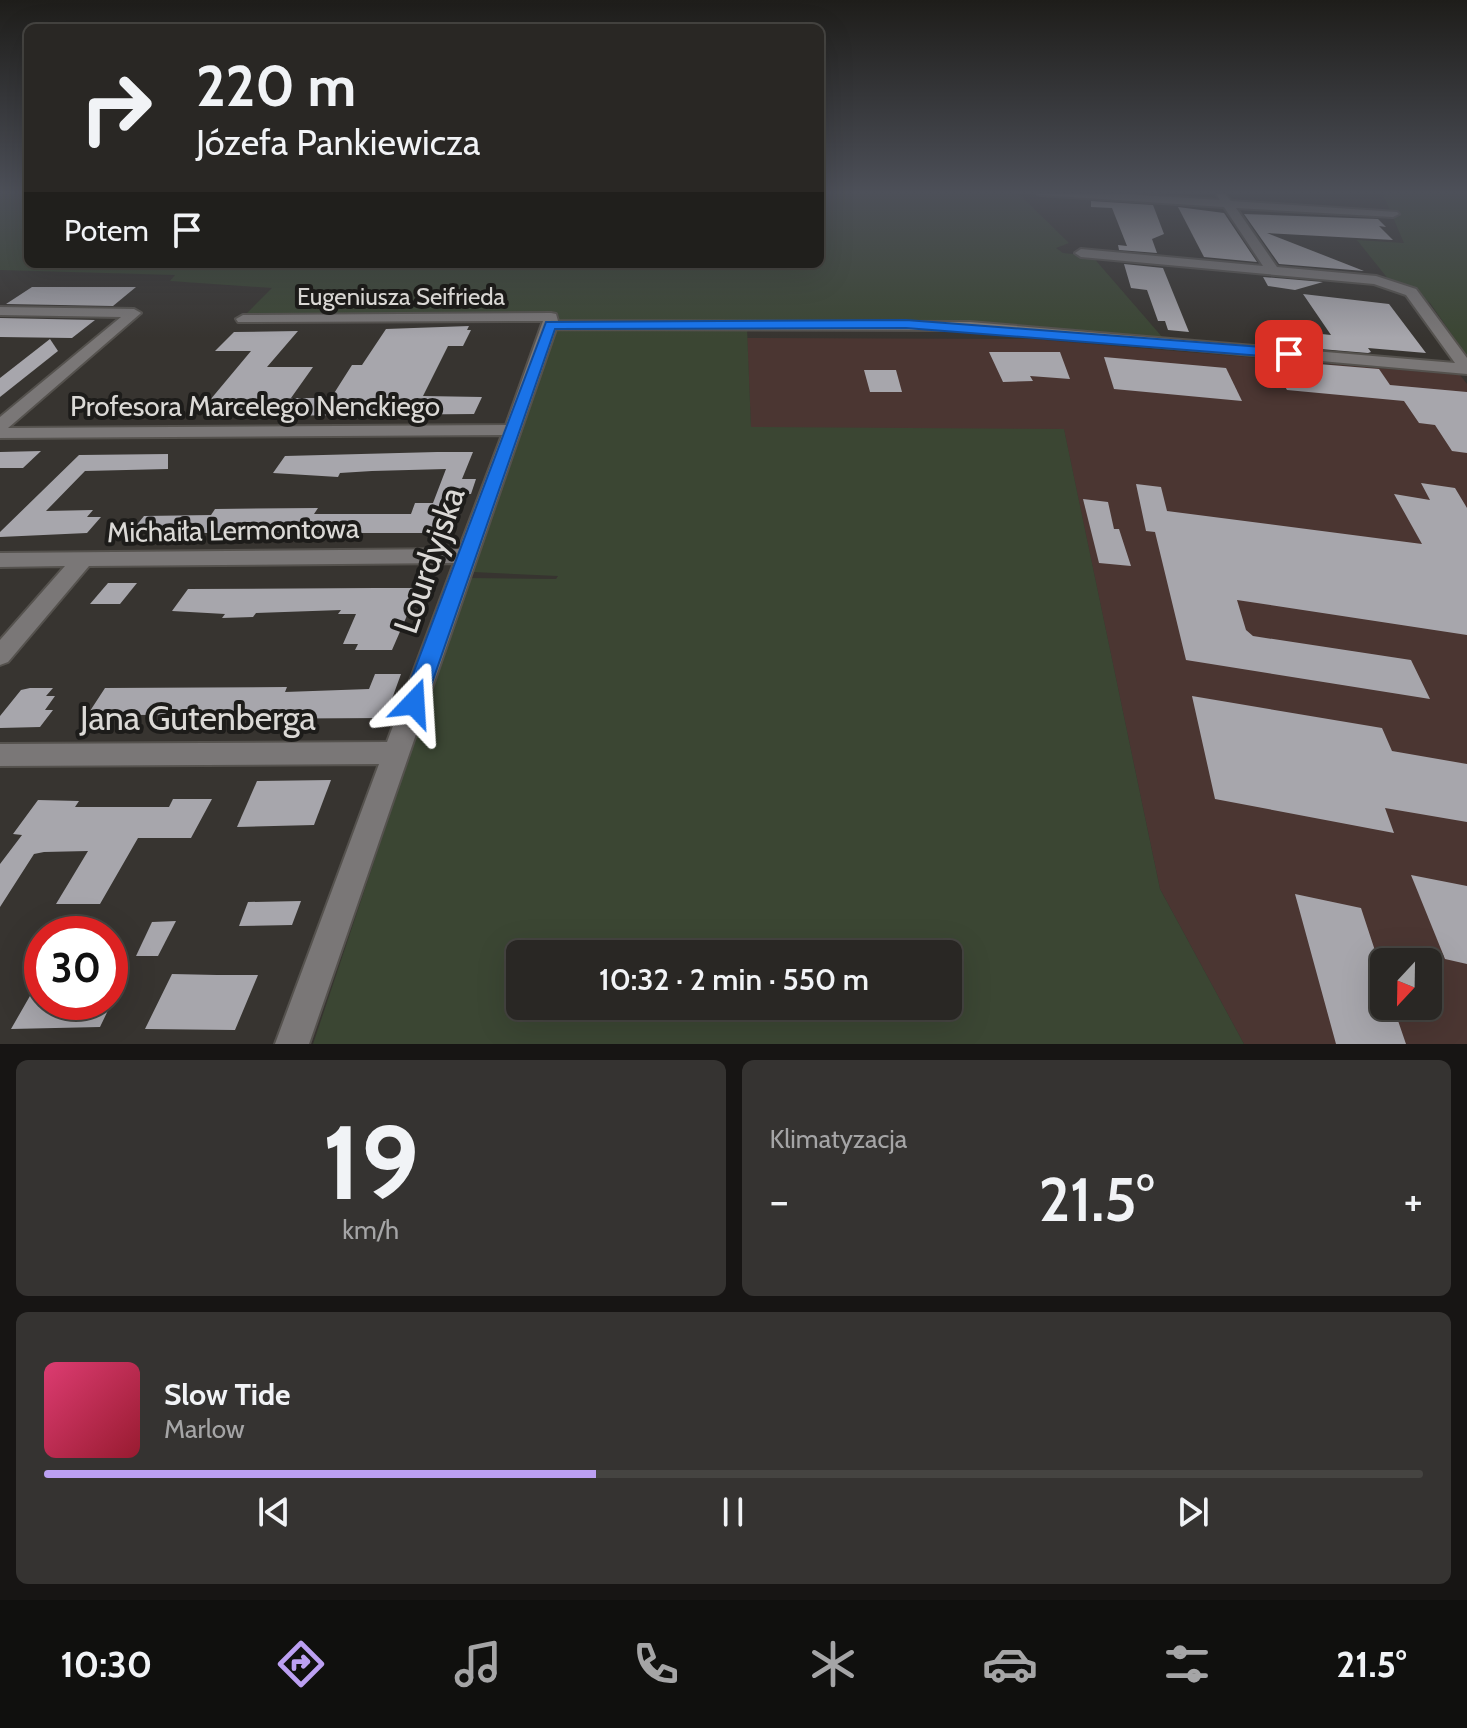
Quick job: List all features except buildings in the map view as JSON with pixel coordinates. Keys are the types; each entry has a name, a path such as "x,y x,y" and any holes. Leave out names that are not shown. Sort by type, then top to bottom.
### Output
{"street":[{"path":"1252,241 1273,271"},
{"path":"1081,253 1376,280 1400,286 1411,292 1467,369"},
{"path":"0,311 134,313 0,426"},
{"name":"Eugeniusza Seifrieda","path":"243,319 551,317 550,325"},
{"path":"550,325 970,326 1467,369"},
{"name":"Lourdyjska","path":"292,1044 550,325"},
{"name":"Profesora Marcelego Nenckiego","path":"0,433 510,430"},
{"name":"Michaiła Lermontowa","path":"0,560 466,556"},
{"path":"0,656 83,559"},
{"name":"Jana Gutenberga","path":"0,755 396,753"}],"shaded area":[{"path":"747,338 1032,339 1460,375 1467,384 1467,1044 1244,1044 1160,889 1064,430 751,428"}],"green space":[{"path":"0,241 24,241 24,268 824,268 824,241 1067,241 1069,243 1056,248 1063,253 1092,256 1163,338 955,323 851,322 747,328 751,427 1064,429 1160,889 1244,1044 313,1044 469,578 556,579 558,576 473,572 559,318 558,315 244,316 272,288 170,281 175,275 0,270"},
{"path":"1358,241 1404,243 1403,241 1467,241 1467,356 1430,303 1417,292 1389,280"}],"route":[{"path":"414,703 550,325 970,326 1289,354"}]}
